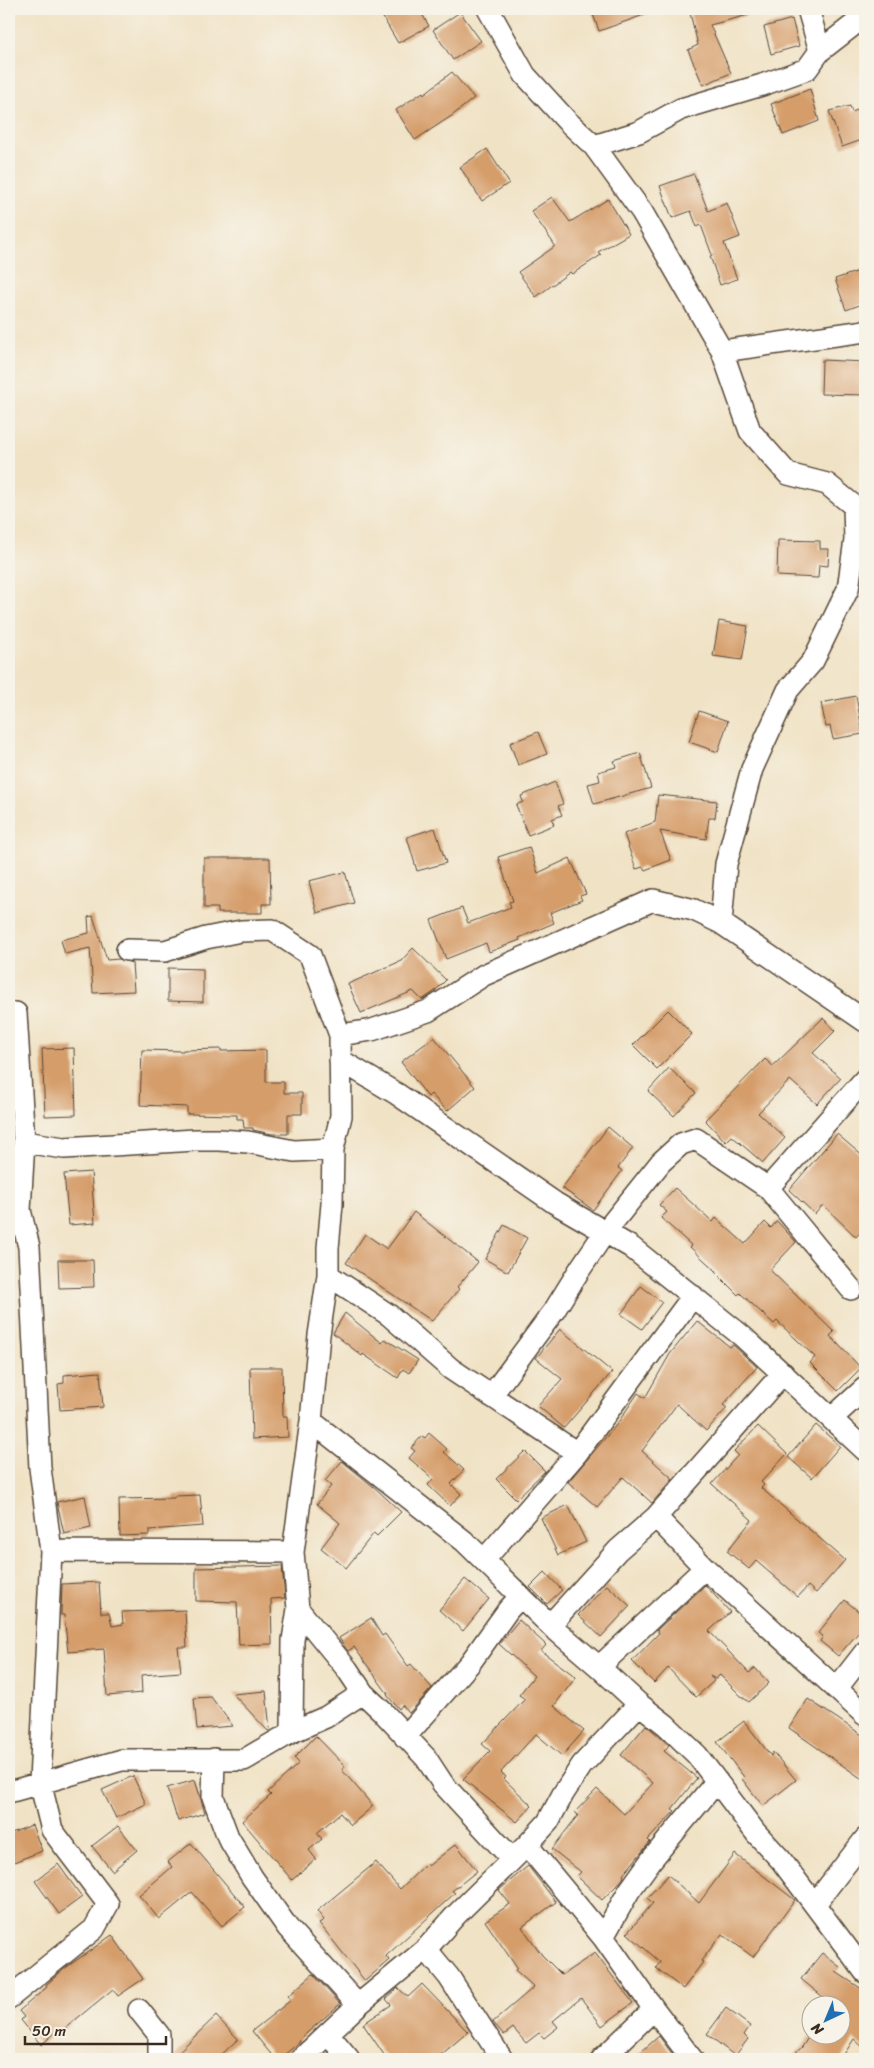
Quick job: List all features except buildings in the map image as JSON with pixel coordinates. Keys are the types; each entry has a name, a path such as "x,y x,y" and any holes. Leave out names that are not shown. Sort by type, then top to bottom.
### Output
{"street":[{"path":"488,9 525,75 567,121 594,146 642,212 722,351 750,431 788,474 827,484 859,505 848,589 813,660 788,690 752,769 726,864 721,923"},
{"path":"808,9 820,51"},
{"path":"594,146 639,132 681,109 762,85 806,69 820,51 865,16"},
{"path":"722,351 865,331"},
{"path":"340,1034 372,1030 428,1011 484,975 653,900 694,910 721,923 865,1021"},
{"path":"127,950 165,951 206,938 241,931 272,930 310,955 340,1034 341,1116 334,1150 328,1275 293,1552 298,1609 293,1640 292,1732"},
{"path":"9,1998 94,1929 108,1904 52,1830 40,1782 50,1551 40,1468 29,1247 14,1209 24,1142 16,1013"},
{"path":"340,1060 398,1094 555,1203 631,1247 742,1336 865,1450"},
{"path":"768,1188 865,1079"},
{"path":"491,1396 554,1311 605,1232 661,1162 681,1144 696,1139 768,1188 851,1289"},
{"path":"24,1142 64,1148 203,1140 248,1142 294,1151 334,1150"},
{"path":"328,1275 389,1315 451,1369 577,1453"},
{"path":"484,1560 577,1453 693,1296"},
{"path":"550,1626 618,1550 656,1517 782,1373"},
{"path":"832,1418 865,1388"},
{"path":"311,1421 464,1541 550,1626 599,1666 697,1755 756,1833 781,1860 865,1972"},
{"path":"656,1517 705,1568 838,1688 865,1715"},
{"path":"50,1551 293,1552"},
{"path":"599,1666 705,1568"},
{"path":"405,1738 470,1663 508,1610 520,1597"},
{"path":"298,1609 347,1669 362,1693 382,1711 405,1738 426,1758 444,1784 520,1852 603,1937 692,2059"},
{"path":"838,1688 865,1652"},
{"path":"9,1792 122,1760 214,1758 244,1760 292,1732 326,1717 362,1693"},
{"path":"301,2059 358,2006 426,1949 456,1915 520,1852 548,1822 582,1765 639,1704"},
{"path":"214,1758 212,1797 228,1837 252,1877 288,1928 358,2006"},
{"path":"603,1937 629,1891 646,1867 717,1781"},
{"path":"815,1904 865,1840"},
{"path":"426,1949 448,1977 502,2059"},
{"path":"602,2059 654,2009"},
{"path":"139,2010 159,2035 159,2059"},
{"path":"328,2034 349,2059"}]}
